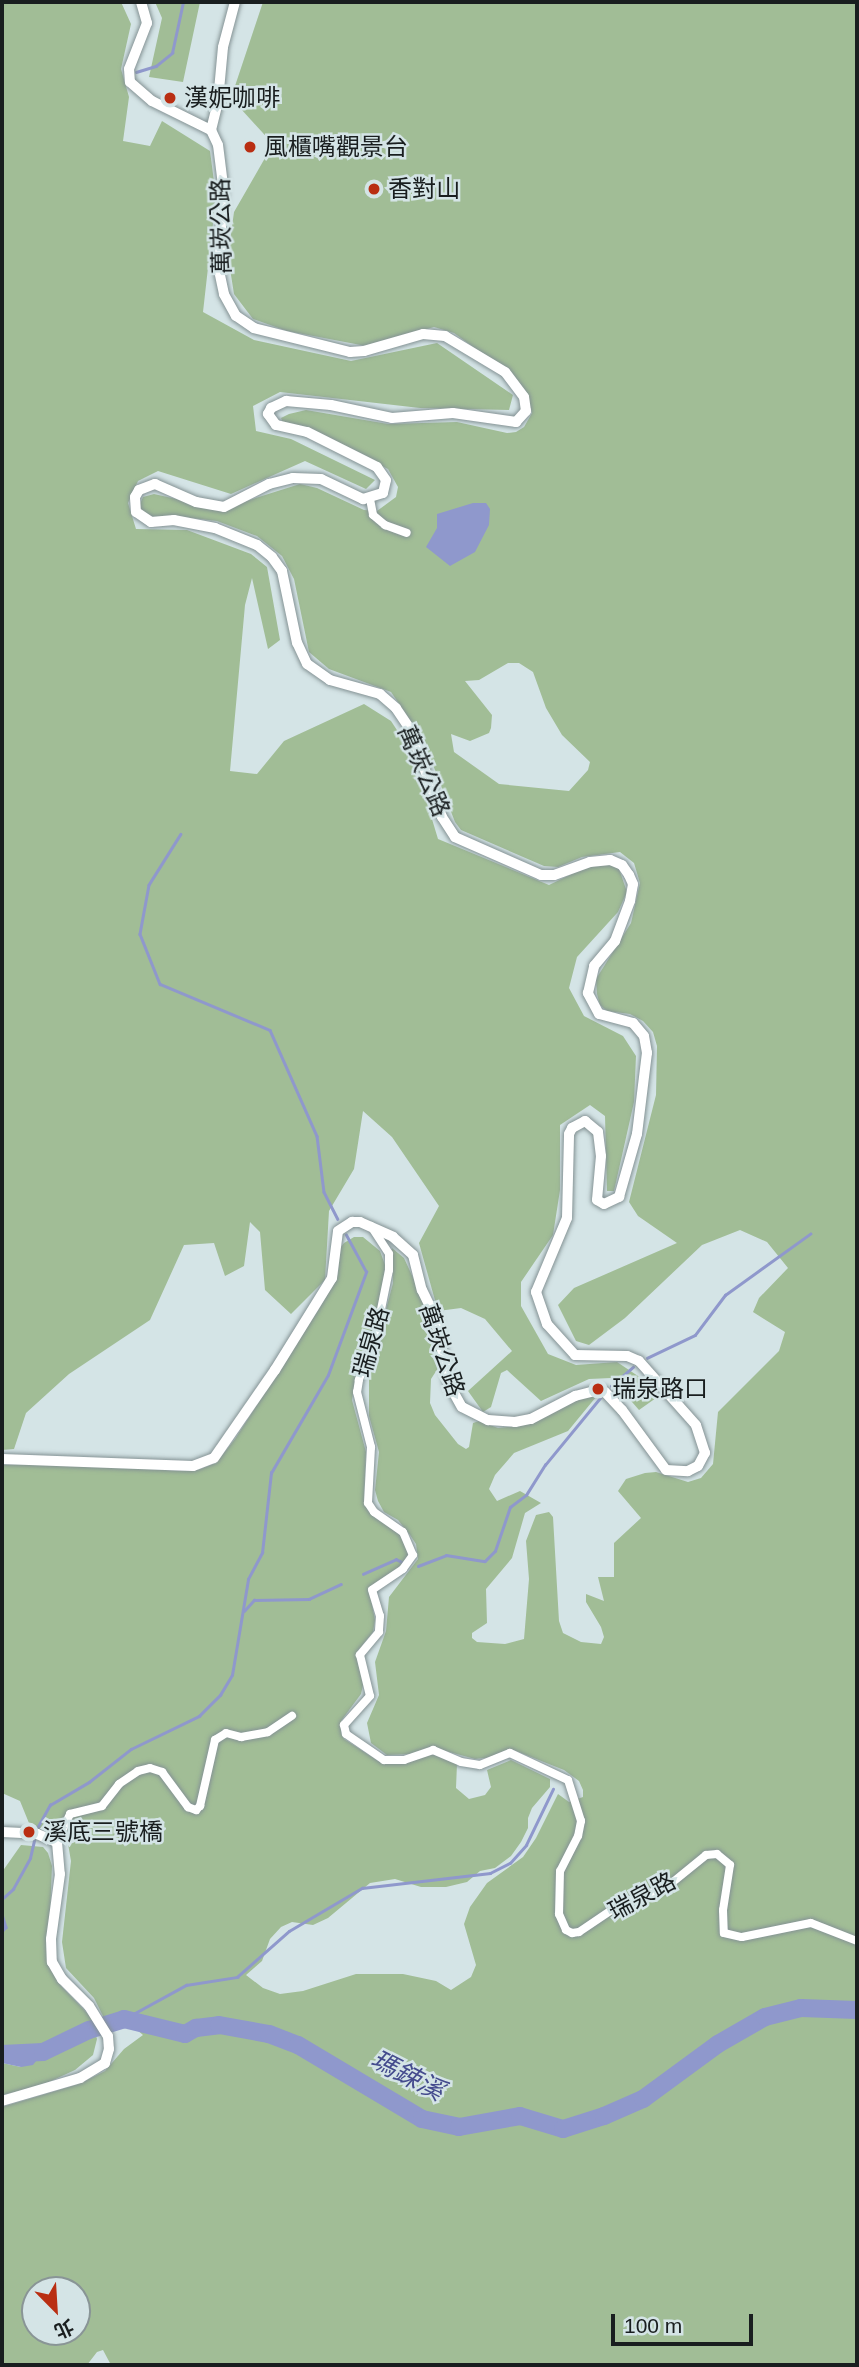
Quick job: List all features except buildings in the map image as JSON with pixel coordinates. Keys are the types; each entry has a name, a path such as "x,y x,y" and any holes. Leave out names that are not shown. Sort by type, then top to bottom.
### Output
{"street":[{"path":"141,2 147,23 129,69 130,82 138,92 152,101 211,130 218,101 223,47 235,2"},
{"name":"萬崁公路","path":"211,130 218,145 223,185 219,270 224,294 236,316 254,328 350,352 423,334 445,336 505,372 524,397 525,416 516,422 453,413 404,418 373,417 331,405 286,401 271,408 268,414 276,425 307,432 377,467 386,480 387,487 370,499 363,499 321,479 304,477 269,484 224,507 197,502 155,484 139,490 134,504 142,519 151,522 187,521 215,528 257,545 272,556 282,571 297,643 307,664 330,680 380,694 396,708 410,729 442,817 456,837 541,875 554,875 590,862 610,860 622,865 629,875 633,884 630,901 615,941 594,966 588,993 600,1014 632,1023 644,1036 647,1053 637,1134 619,1197 604,1205 597,1200 601,1156 598,1132 585,1121 572,1128 569,1134 567,1218 536,1292 547,1324 575,1355 627,1356 639,1361 696,1425 705,1447 702,1461 688,1471 666,1470 622,1410 605,1392 599,1390 575,1396 531,1419 515,1422 488,1420 462,1407 449,1384 435,1317 422,1290 413,1255 393,1237 371,1226"},
{"path":"370,499 373,515 386,525 407,533"},
{"path":"2,1459 56,1459 107,1465 193,1466 207,1462 228,1441 332,1278 338,1231 352,1222 371,1226"},
{"name":"瑞泉路","path":"371,1226 389,1254 374,1344 357,1392 371,1447 368,1503 374,1512 403,1532 413,1555 403,1569 372,1590 380,1616 379,1632 360,1655 370,1696 344,1725 346,1734 383,1760 404,1760 433,1750 461,1762 480,1765 510,1753 568,1780 581,1821 578,1836 560,1871 559,1914 566,1930 572,1933 579,1933 619,1905 668,1886 706,1855 717,1854 730,1864 723,1910 724,1933 743,1937 811,1923 857,1941"},
{"path":"2,2101 25,2097 80,2078 105,2063 109,2049 107,2035 89,2006 62,1979 52,1962 51,1938 60,1874 57,1842 70,1814 102,1806 119,1784 138,1771 150,1768 162,1772 188,1807 196,1810 200,1806 215,1740 226,1733 241,1737 268,1732 292,1716"},
{"path":"2,1832 33,1834 57,1842"}],"green space":[{"path":"2,2 121,2 131,24 121,69 129,97 123,141 150,146 162,121 210,151 216,197 203,312 254,340 351,361 437,343 513,395 509,410 420,408 280,392 253,406 256,431 291,439 375,480 366,489 305,461 231,494 158,471 138,481 128,503 136,529 187,530 251,554 267,567 280,640 268,649 252,578 245,605 230,771 257,774 284,741 364,704 391,721 412,753 438,839 549,885 603,859 618,866 627,892 618,912 577,957 569,988 584,1016 623,1036 636,1056 634,1102 614,1191 607,1191 605,1116 590,1105 560,1125 560,1190 553,1235 521,1282 521,1306 548,1354 576,1365 617,1362 641,1378 656,1398 639,1410 611,1378 589,1379 541,1401 507,1370 501,1373 491,1407 483,1412 468,1391 512,1351 485,1319 461,1308 438,1311 419,1243 439,1206 392,1137 363,1111 354,1169 329,1211 325,1280 291,1314 265,1290 260,1232 250,1222 244,1266 225,1276 214,1243 184,1245 150,1320 69,1374 26,1413 14,1449 2,1450"},
{"path":"155,2 200,2 183,82 149,77 162,18"},
{"path":"263,2 857,2 857,2365 111,2365 103,2350 97,2352 87,2365 2,2365 2,2107 79,2084 105,2071 124,2049 143,2035 136,2029 126,2027 110,2030 94,1998 66,1968 62,1942 71,1861 67,1838 56,1831 31,1828 20,1801 2,1793 2,1465 55,1464 181,1471 198,1470 216,1463 235,1439 319,1309 338,1274 340,1248 354,1237 363,1237 380,1251 385,1265 384,1279 371,1338 355,1381 352,1400 366,1452 364,1499 368,1511 400,1535 409,1554 402,1565 369,1589 375,1620 373,1632 356,1653 363,1685 361,1694 341,1721 341,1733 344,1739 383,1764 404,1763 434,1754 457,1764 456,1788 469,1799 485,1795 491,1787 487,1770 511,1760 550,1779 550,1787 532,1808 528,1828 521,1842 511,1856 495,1868 480,1871 467,1882 446,1887 421,1887 395,1879 370,1883 328,1918 313,1925 292,1922 281,1927 270,1939 262,1961 246,1975 263,1988 280,1994 303,1991 356,1974 403,1974 436,1981 451,1990 471,1977 476,1965 464,1924 470,1907 487,1883 523,1857 536,1838 558,1794 569,1802 583,1797 583,1790 579,1781 564,1770 511,1749 494,1757 475,1759 431,1747 411,1754 387,1755 371,1743 367,1723 379,1695 375,1662 386,1631 389,1597 418,1559 416,1544 398,1520 384,1512 375,1490 379,1452 369,1416 369,1374 393,1283 392,1248 404,1258 432,1319 442,1362 431,1379 430,1403 435,1415 458,1444 466,1449 469,1447 473,1423 479,1421 498,1428 516,1426 592,1392 596,1397 568,1431 514,1453 495,1475 489,1489 497,1501 520,1491 541,1503 525,1513 512,1558 486,1589 487,1623 472,1633 472,1638 477,1642 505,1644 524,1639 529,1579 526,1541 536,1515 549,1512 553,1517 559,1621 563,1633 581,1642 601,1644 604,1637 601,1627 586,1602 586,1594 604,1601 598,1577 614,1577 614,1543 641,1518 618,1491 626,1479 645,1473 656,1472 688,1482 701,1478 713,1464 718,1412 779,1351 785,1332 753,1312 759,1298 788,1268 767,1242 740,1230 702,1245 625,1318 589,1345 576,1341 558,1305 574,1288 677,1243 638,1216 629,1202 656,1095 657,1046 653,1032 643,1021 630,1014 607,1011 600,1005 597,994 596,979 631,923 640,883 634,863 620,852 582,857 558,867 544,866 461,830 455,822 423,739 391,692 329,669 309,652 294,579 282,556 257,536 217,521 181,517 148,518 141,511 143,497 154,494 221,509 300,484 317,488 364,510 377,511 396,497 398,487 388,469 318,432 283,423 281,418 289,414 306,410 388,424 457,422 507,433 524,427 532,413 527,395 513,376 454,333 434,327 366,346 287,331 253,319 234,294 228,256 234,212 273,144 231,98","holes":["508,663 519,663 533,672 546,708 562,735 590,762 588,770 569,791 499,784 454,752 451,734 470,741 489,733 491,728 492,715 465,681 479,680"]},
{"path":"21,1845 43,1847 48,1853 52,1866 48,1963 60,1985 91,2017 97,2039 93,2055 75,2070 40,2086 2,2095 2,2063 21,2067 27,2049 2,2046 2,1872"}],"water":[{"path":"473,503 486,503 490,509 489,525 475,552 450,566 426,547 437,528 437,514"},
{"path":"2,2046 43,2052 33,2065 21,2067 2,2063"}],"waterway":[{"path":"136,72 156,66 172,53 183,2"},
{"path":"181,834 149,885 140,934 160,984 270,1030 317,1136 324,1192 338,1219"},
{"path":"647,1358 695,1335 725,1295 810,1234"},
{"path":"36,1830 50,1805 89,1782 131,1749 199,1716 220,1695 232,1675 248,1579 262,1553 271,1473 328,1375 366,1272 346,1235"},
{"path":"611,1386 633,1367"},
{"path":"418,1566 446,1555 485,1561 495,1551 510,1507 526,1495 545,1465 600,1398"},
{"path":"363,1574 396,1559 402,1562"},
{"path":"244,1611 254,1600 309,1599 341,1584"},
{"path":"124,2019 186,1985 237,1977 289,1931 362,1888 490,1873 510,1863 526,1845 553,1789"},
{"path":"2,1899 13,1889 30,1858 35,1836"},
{"path":"2,1914 6,1927 2,1932"},
{"name":"瑪鋉溪","path":"2,2054 43,2052 89,2030 124,2019 185,2034 196,2028 219,2025 269,2034 298,2045 422,2119 459,2127 520,2116 563,2129 604,2116 643,2099 718,2044 765,2017 801,2008 857,2010"}],"place":[{"name":"漢妮咖啡","path":"170,98"},
{"name":"風櫃嘴觀景台","path":"250,147"},
{"name":"香對山","path":"374,189"},
{"name":"瑞泉路口","path":"598,1389"},
{"name":"溪底三號橋","path":"29,1832"}]}
